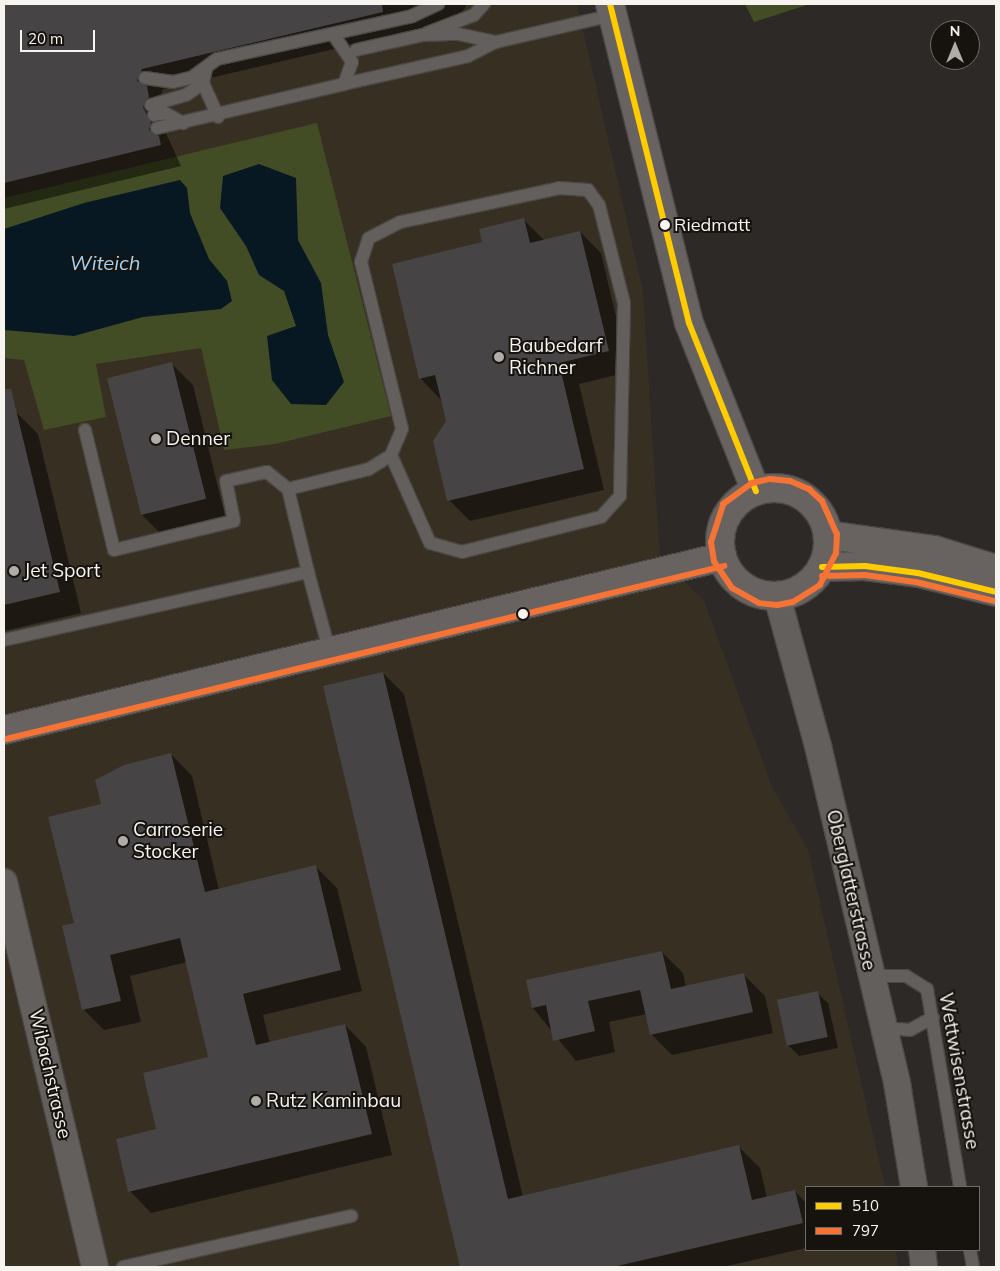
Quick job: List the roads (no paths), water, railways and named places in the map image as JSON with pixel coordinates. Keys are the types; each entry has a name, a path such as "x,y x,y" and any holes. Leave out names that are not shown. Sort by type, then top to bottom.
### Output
{"main road":[{"path":"612,9 689,323 756,491"},
{"path":"788,489 803,496 815,506 828,535 822,567 804,587 777,596 749,590 737,581 722,557 722,533 730,510 756,491 788,489"},
{"path":"828,535 935,550 996,569"},
{"path":"4,730 330,653 722,557"},
{"path":"822,567 865,566 918,573 996,592"}],"street":[{"name":"Oberglatterstrasse","path":"777,596 818,746 883,1028 914,1186"},
{"name":"Wibachstrasse","path":"4,882 96,1267"},
{"path":"922,1251 924,1267"}],"lane":[{"path":"144,78 173,82 206,69 217,60 412,16 438,4"},
{"path":"356,50 423,35 474,15 484,4"},
{"path":"203,83 154,116 182,123 218,117 344,84 468,56 496,42 612,9"},
{"path":"333,34 352,62 344,84"},
{"path":"423,35 458,34 496,42"},
{"path":"206,69 203,83 218,117"},
{"path":"288,489 369,469 390,455 402,429 361,262 369,238 401,222 559,188 588,190 599,205 624,303 620,496 601,517 462,552 430,543 390,455"},
{"path":"85,430 114,550 234,520 226,481 267,472 288,489 330,653"},
{"path":"4,640 308,572"},
{"name":"Wettwisenstrasse","path":"871,976 906,976 927,989 960,1186"},
{"path":"883,1028 910,1030 933,1016"},
{"path":"123,1267 351,1216"},
{"path":"970,1251 973,1267"}],"water":[{"path":"259,164 296,178 298,240 321,283 328,335 344,382 326,405 291,404 272,380 267,336 296,326 284,291 259,275 246,246 220,208 223,176"},
{"name":"Witeich","path":"180,180 187,188 190,213 209,259 227,281 232,301 221,309 143,317 74,336 4,330 4,229 84,203"}],"place":[{"name":"Riedmatt","path":"665,225"},
{"name":"Baubedarf Richner","path":"499,357"},
{"name":"Denner","path":"156,439"},
{"name":"Jet Sport","path":"14,571"},
{"name":"Carroserie Stocker","path":"123,841"},
{"name":"Rutz Kaminbau","path":"256,1101"}]}
